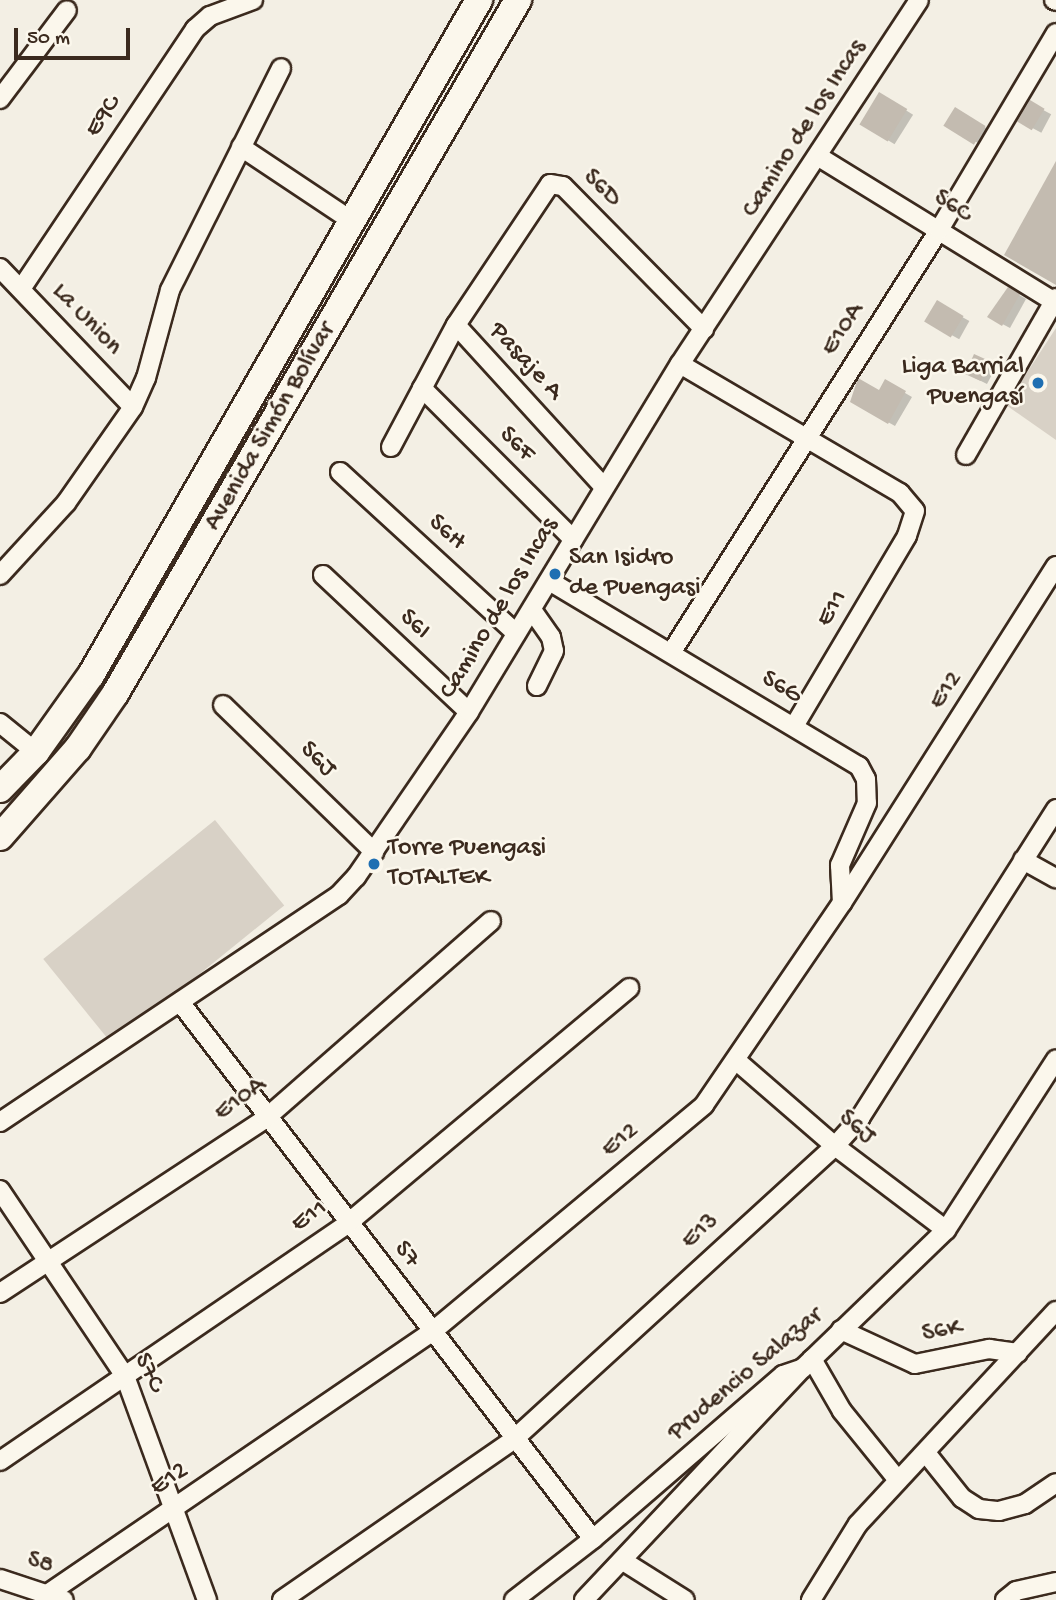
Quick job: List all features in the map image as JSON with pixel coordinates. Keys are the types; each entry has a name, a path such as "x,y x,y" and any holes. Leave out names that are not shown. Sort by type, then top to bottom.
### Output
{"highway":[{"name":"Avenida Simón Bolívar","path":"0,789 36,752 91,674 479,0"},
{"name":"Avenida Simón Bolívar","path":"0,837 78,748 115,694 518,0"}],"street":[{"name":"E9C","path":"21,289 195,29 210,16 253,0"},
{"name":"Camino de los Incas","path":"0,1122 339,895 374,852 469,712 516,633 551,582 573,539 680,364 819,158 919,0"},
{"path":"0,99 68,10"},
{"name":"E10A","path":"670,653 939,230 1056,33"},
{"path":"0,575 66,503 133,407 146,378 170,290 281,68"},
{"path":"241,147 352,221"},
{"name":"S6C","path":"819,158 1055,301"},
{"name":"S6D","path":"456,325 544,187 557,184 704,329"},
{"name":"La Union","path":"0,268 133,407"},
{"path":"966,455 1055,301"},
{"name":"Pasaje A","path":"391,447 456,325 604,487"},
{"path":"680,364 806,438"},
{"name":"S6F","path":"422,388 573,539"},
{"name":"E11","path":"794,726 914,518 908,499 806,438"},
{"name":"S6H","path":"340,472 516,633"},
{"name":"E12","path":"56,1596 175,1509 433,1331 704,1105 738,1062 1051,585 1056,566"},
{"name":"S6I","path":"323,575 469,712"},
{"name":"S6G","path":"551,582 850,759 866,779 867,803 838,875 842,903"},
{"path":"532,610 551,638 554,651 537,687"},
{"name":"S6J","path":"223,705 374,852"},
{"path":"0,723 36,752"},
{"name":"E13","path":"282,1600 513,1440 835,1146 860,1118 1056,809"},
{"path":"1023,860 1056,878"},
{"name":"E10A","path":"0,1293 267,1118 491,921"},
{"name":"E11","path":"0,1461 347,1224 629,988"},
{"name":"S7","path":"180,1002 347,1224 433,1331 513,1440 593,1539"},
{"name":"Prudencio Salazar","path":"513,1600 593,1539 783,1375 808,1364 841,1329 946,1230 1056,1059"},
{"name":"S6J","path":"738,1062 835,1146 946,1230"},
{"name":"S7C","path":"0,1190 125,1376 207,1600"},
{"path":"811,1600 858,1524 1056,1311"},
{"name":"S6K","path":"841,1329 915,1364 989,1349 1018,1353"},
{"path":"584,1600 808,1364 842,1412 897,1479"},
{"path":"926,1453 962,1498 979,1509 999,1511 1025,1504 1056,1483"},
{"path":"623,1561 685,1600"},
{"name":"S8","path":"0,1579 56,1596"},
{"path":"1005,1600 1016,1591 1056,1582"}],"shaded area":[{"name":"Liga Barrial Puengasí","path":"1056,328 1056,440 1006,405"},
{"path":"215,820 284,905 112,1045 43,959"}],"building":[{"path":"879,92 907,109 888,142 859,125"},
{"path":"1030,100 1045,109 1032,130 1017,121"},
{"path":"955,107 986,126 974,145 943,126"},
{"path":"1056,161 1056,285 1004,255"},
{"path":"1008,287 1020,294 1002,326 987,317"},
{"path":"937,300 964,316 951,337 924,321"},
{"path":"974,354 990,361 981,381 965,374"},
{"path":"858,378 879,390 885,379 906,391 888,424 850,402"}],"place":[{"name":"Liga Barrial Puengasí","path":"1038,383"},
{"name":"San Isidro de Puengasi","path":"555,574"},
{"name":"Torre Puengasi TOTALTEK","path":"374,864"}]}
